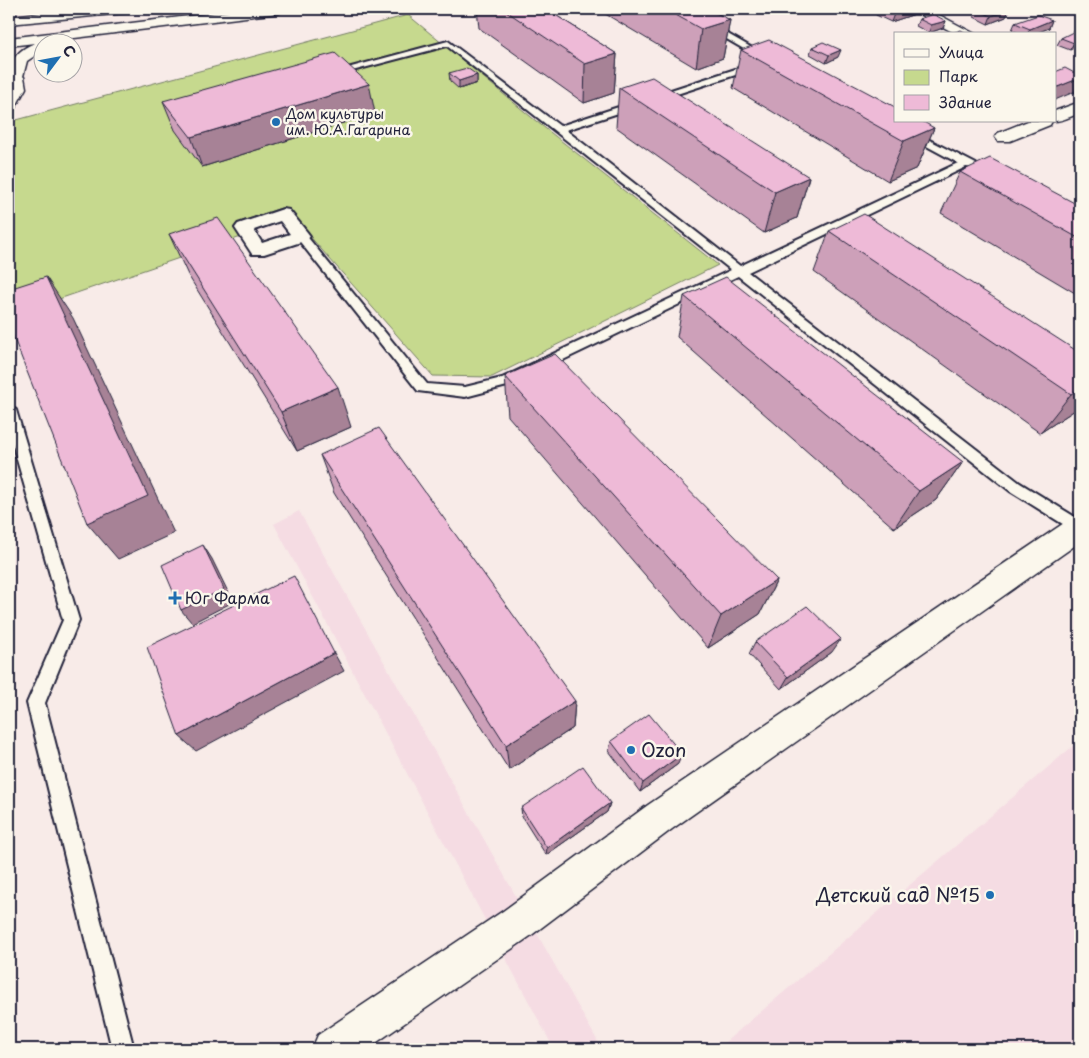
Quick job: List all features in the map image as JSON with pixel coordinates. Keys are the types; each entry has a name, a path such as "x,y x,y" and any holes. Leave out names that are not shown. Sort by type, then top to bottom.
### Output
{"main road":[{"path":"9,20 124,9"},
{"path":"9,42 279,9"},
{"path":"917,9 964,32"},
{"path":"9,26 140,10"},
{"path":"82,39 158,30 198,20"},
{"path":"9,104 13,101 18,88 12,74 22,57 32,52"},
{"path":"1056,77 1080,89"},
{"path":"1056,117 1080,107"},
{"path":"1004,137 1042,122"},
{"path":"332,1049 516,924 668,811 1080,527"}],"lane":[{"path":"557,130 770,60 679,9"},
{"path":"325,75 448,43 1015,487 1080,527"},
{"path":"898,127 983,172"},
{"path":"301,236 423,388 465,392 506,382 966,163"},
{"path":"9,410 71,620 36,703 123,1049"}],"shaded area":[{"path":"299,511 602,1049 554,1049 274,524"},
{"name":"Детский сад №15","path":"1080,740 1080,1049 717,1049"}],"green space":[{"path":"408,15 536,121 718,265 492,377 433,376 284,207 242,221 244,236 9,316 9,122"}],"building":[{"path":"503,9 546,9 617,54 585,64"},
{"path":"665,9 708,9 730,20 701,29"},
{"path":"881,9 911,9 894,14"},
{"path":"977,10 1009,10 991,16"},
{"path":"933,14 946,21 931,25 919,19"},
{"path":"1038,15 1052,20 1030,29 1015,23"},
{"path":"1077,30 1080,31 1080,40 1074,43 1061,38"},
{"path":"769,40 894,106 894,122 924,122 934,128 904,141 741,50"},
{"path":"823,42 841,50 829,55 812,47"},
{"path":"335,53 369,84 191,137 163,101"},
{"path":"467,68 477,75 459,81 449,73"},
{"path":"1065,68 1080,76 1080,78 1056,88 1056,72"},
{"path":"652,77 809,177 775,192 619,88"},
{"path":"990,158 1080,206 1080,239 960,172"},
{"path":"864,214 1080,353 1080,388 1071,394 829,231"},
{"path":"218,218 338,387 281,412 169,234"},
{"path":"46,277 148,496 87,523 9,326 9,289"},
{"path":"726,277 963,462 919,491 684,296"},
{"path":"555,354 777,580 721,616 505,376"},
{"path":"379,428 575,701 506,745 320,455"},
{"path":"203,545 224,589 181,610 162,565"},
{"path":"294,576 334,653 179,736 147,647"},
{"path":"807,606 841,639 788,677 755,642"},
{"path":"649,714 682,754 643,783 611,741"},
{"path":"583,766 610,803 547,848 521,808"}],"place":[{"name":"Дом культуры им. Ю.А.Гагарина","path":"276,122"},
{"name":"Юг Фарма","path":"175,598"},
{"name":"Ozon","path":"631,750"},
{"name":"Детский сад №15","path":"990,895"}]}
